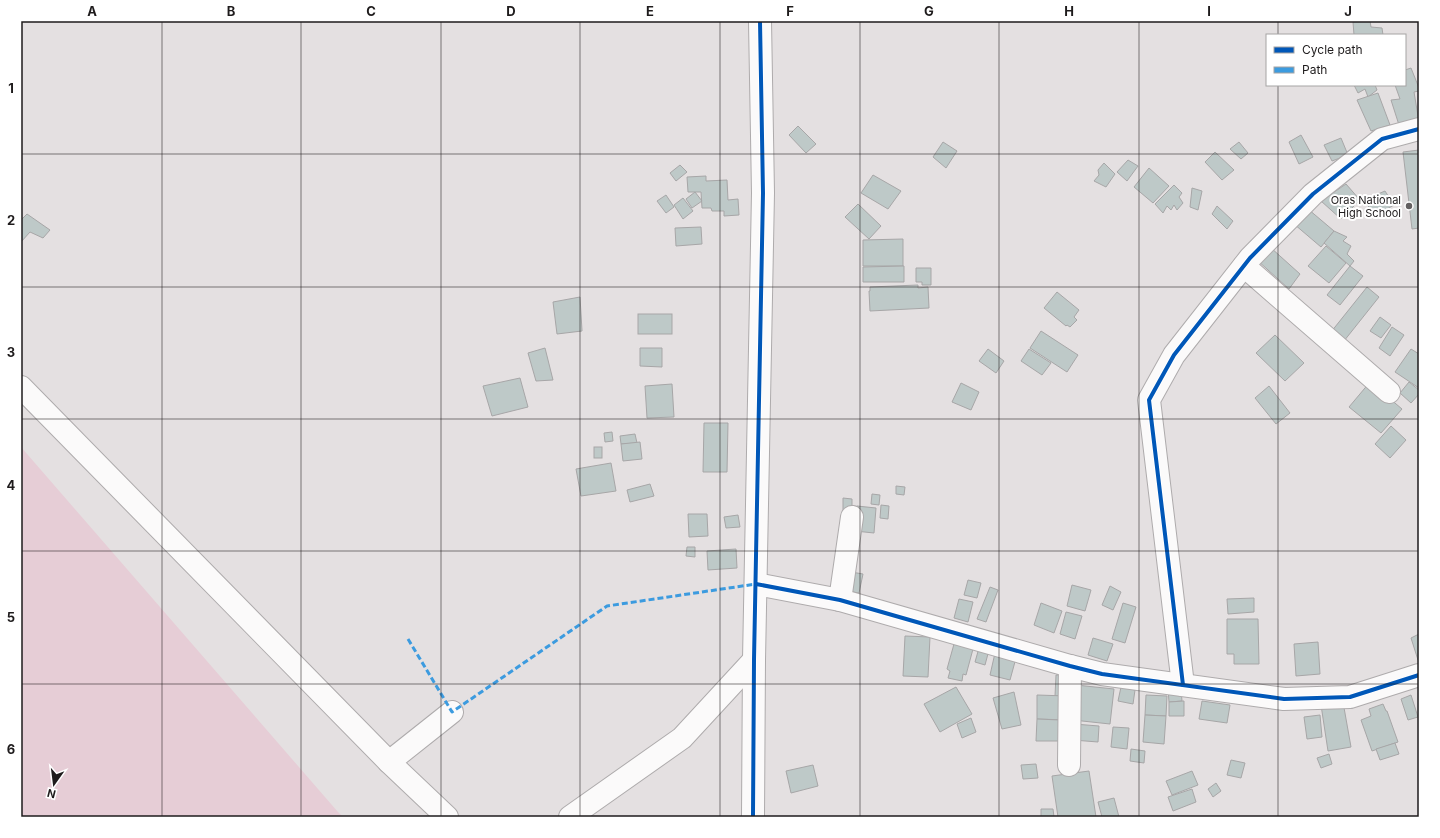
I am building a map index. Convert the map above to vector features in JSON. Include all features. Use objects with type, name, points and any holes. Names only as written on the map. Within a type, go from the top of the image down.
[{"type":"street","points":[[753,817],[754,660],[763,193],[760,21]]},
{"type":"street","points":[[1183,685],[1149,400],[1174,355],[1250,258],[1313,194],[1382,139],[1419,129]]},
{"type":"street","points":[[1244,266],[1389,392]]},
{"type":"street","points":[[21,387],[390,762],[447,817]]},
{"type":"street","points":[[840,600],[852,517]]},
{"type":"street","points":[[756,584],[840,600],[1102,674],[1284,699],[1350,697],[1419,675]]},
{"type":"street","points":[[570,817],[682,738],[754,660]]},
{"type":"street","points":[[1069,766],[1070,666]]},
{"type":"street","points":[[390,762],[452,712]]},
{"type":"shaded area","points":[[21,447],[338,812],[343,817],[21,817]]},
{"type":"building","points":[[1370,21],[1371,27],[1382,28],[1383,34],[1354,34],[1353,22]]},
{"type":"building","points":[[1411,68],[1419,88],[1419,91],[1414,92],[1419,122],[1399,125],[1391,100],[1400,99],[1395,86],[1406,86],[1406,70]]},
{"type":"building","points":[[1354,86],[1375,86],[1377,90],[1368,97],[1365,89],[1358,93]]},
{"type":"building","points":[[1378,93],[1390,125],[1371,131],[1357,100]]},
{"type":"building","points":[[798,126],[816,144],[806,153],[789,135]]},
{"type":"building","points":[[1301,135],[1313,157],[1299,164],[1289,142]]},
{"type":"building","points":[[1341,138],[1348,155],[1332,161],[1324,145]]},
{"type":"building","points":[[943,142],[957,151],[946,168],[933,157]]},
{"type":"building","points":[[1239,142],[1248,153],[1241,159],[1230,149]]},
{"type":"building","points":[[1419,150],[1419,228],[1412,229],[1403,152]]},
{"type":"building","points":[[1215,152],[1234,170],[1222,180],[1205,162]]},
{"type":"building","points":[[1128,160],[1138,166],[1127,181],[1117,172]]},
{"type":"building","points":[[1104,163],[1115,174],[1106,187],[1094,181],[1099,175],[1098,170]]},
{"type":"building","points":[[680,165],[687,172],[676,181],[670,173]]},
{"type":"building","points":[[1149,168],[1169,186],[1153,203],[1134,187]]},
{"type":"building","points":[[873,175],[901,191],[888,209],[861,193]]},
{"type":"building","points":[[706,176],[706,181],[727,180],[728,200],[738,199],[739,215],[724,216],[724,211],[712,211],[711,208],[702,208],[701,192],[688,192],[687,177]]},
{"type":"building","points":[[1346,184],[1360,200],[1341,219],[1321,201]]},
{"type":"building","points":[[1174,185],[1182,193],[1179,197],[1183,203],[1177,210],[1174,205],[1171,210],[1167,206],[1163,213],[1155,204]]},
{"type":"building","points":[[1192,188],[1202,191],[1198,210],[1190,207]]},
{"type":"building","points":[[1385,191],[1394,205],[1375,216],[1364,200]]},
{"type":"building","points":[[695,192],[702,201],[692,208],[686,199]]},
{"type":"building","points":[[666,195],[674,207],[666,213],[657,201]]},
{"type":"building","points":[[683,198],[693,211],[683,219],[674,205]]},
{"type":"building","points":[[858,204],[881,226],[869,239],[845,217]]},
{"type":"building","points":[[1217,206],[1233,221],[1227,229],[1212,214]]},
{"type":"building","points":[[1308,209],[1334,231],[1321,247],[1294,224]]},
{"type":"building","points":[[27,214],[50,230],[43,238],[30,232],[21,242],[21,220]]},
{"type":"building","points":[[701,227],[702,244],[676,246],[675,228]]},
{"type":"building","points":[[1334,231],[1347,237],[1343,241],[1351,246],[1347,254],[1354,261],[1350,266],[1324,243]]},
{"type":"building","points":[[903,239],[903,266],[863,266],[863,240]]},
{"type":"building","points":[[1326,246],[1346,263],[1329,283],[1308,266]]},
{"type":"building","points":[[1270,247],[1300,274],[1289,289],[1257,260]]},
{"type":"building","points":[[904,266],[904,282],[863,282],[863,267]]},
{"type":"building","points":[[1350,266],[1363,276],[1340,305],[1327,295]]},
{"type":"building","points":[[916,268],[931,268],[931,285],[922,285],[922,282],[916,282]]},
{"type":"building","points":[[918,285],[918,288],[928,287],[929,308],[870,311],[870,287]]},
{"type":"building","points":[[1367,287],[1379,297],[1340,346],[1327,337]]},
{"type":"building","points":[[1057,292],[1079,310],[1074,317],[1077,320],[1070,327],[1067,325],[1066,326],[1044,308]]},
{"type":"building","points":[[580,297],[582,331],[557,334],[553,302]]},
{"type":"building","points":[[638,314],[672,314],[672,334],[638,334]]},
{"type":"building","points":[[1380,317],[1391,325],[1381,338],[1370,331]]},
{"type":"building","points":[[1392,327],[1404,335],[1390,356],[1379,348]]},
{"type":"building","points":[[1041,331],[1078,355],[1067,372],[1030,348]]},
{"type":"building","points":[[1275,335],[1304,363],[1285,381],[1256,353]]},
{"type":"building","points":[[545,348],[553,380],[536,381],[528,353]]},
{"type":"building","points":[[640,348],[662,348],[662,367],[640,366]]},
{"type":"building","points":[[988,349],[1004,361],[996,373],[979,361]]},
{"type":"building","points":[[1029,349],[1051,363],[1042,375],[1021,361]]},
{"type":"building","points":[[1411,349],[1419,354],[1419,388],[1395,372]]},
{"type":"building","points":[[520,378],[528,407],[492,416],[483,386]]},
{"type":"building","points":[[1370,382],[1402,409],[1381,433],[1349,407]]},
{"type":"building","points":[[1409,382],[1419,390],[1419,394],[1411,403],[1400,393]]},
{"type":"building","points":[[961,383],[979,392],[971,410],[952,402]]},
{"type":"building","points":[[672,384],[674,417],[647,418],[645,386]]},
{"type":"building","points":[[1269,386],[1290,413],[1276,424],[1255,398]]},
{"type":"building","points":[[704,423],[728,423],[727,472],[703,472]]},
{"type":"building","points":[[1391,426],[1406,440],[1390,458],[1375,444]]},
{"type":"building","points":[[612,432],[613,441],[605,442],[604,433]]},
{"type":"building","points":[[635,434],[637,443],[621,444],[620,436]]},
{"type":"building","points":[[640,442],[642,459],[623,461],[621,444]]},
{"type":"building","points":[[594,447],[602,447],[602,458],[594,458]]},
{"type":"building","points":[[611,463],[616,491],[581,496],[576,469]]},
{"type":"building","points":[[650,484],[654,496],[630,502],[627,490]]},
{"type":"building","points":[[896,486],[905,487],[904,495],[896,494]]},
{"type":"building","points":[[872,494],[880,495],[879,505],[871,504]]},
{"type":"building","points":[[843,498],[852,499],[852,516],[843,515]]},
{"type":"building","points":[[881,505],[889,506],[888,519],[880,518]]},
{"type":"building","points":[[857,506],[876,508],[874,533],[855,531]]},
{"type":"building","points":[[688,514],[707,514],[708,536],[689,537]]},
{"type":"building","points":[[738,515],[740,527],[726,528],[724,517]]},
{"type":"building","points":[[687,547],[695,547],[695,557],[686,556]]},
{"type":"building","points":[[736,549],[737,568],[708,570],[707,551]]},
{"type":"building","points":[[851,572],[863,574],[859,593],[847,591]]},
{"type":"building","points":[[968,580],[981,583],[977,598],[964,595]]},
{"type":"building","points":[[1072,585],[1091,590],[1085,611],[1067,606]]},
{"type":"building","points":[[1110,586],[1121,592],[1113,610],[1102,605]]},
{"type":"building","points":[[990,587],[998,590],[986,622],[977,619]]},
{"type":"building","points":[[1254,598],[1254,612],[1228,614],[1227,599]]},
{"type":"building","points":[[959,599],[973,602],[968,622],[954,618]]},
{"type":"building","points":[[1041,603],[1062,611],[1054,633],[1034,625]]},
{"type":"building","points":[[1123,603],[1136,607],[1125,643],[1112,639]]},
{"type":"building","points":[[1066,612],[1082,616],[1075,639],[1060,634]]},
{"type":"building","points":[[1227,619],[1258,619],[1259,664],[1234,664],[1234,654],[1227,654]]},
{"type":"building","points":[[1419,634],[1419,659],[1418,660],[1411,638]]},
{"type":"building","points":[[905,636],[930,637],[928,677],[903,676]]},
{"type":"building","points":[[1093,638],[1113,644],[1107,661],[1088,655]]},
{"type":"building","points":[[1318,642],[1320,674],[1296,676],[1294,644]]},
{"type":"building","points":[[954,644],[973,649],[966,675],[963,674],[962,681],[948,678],[950,671],[947,669]]},
{"type":"building","points":[[979,648],[989,650],[985,665],[975,662]]},
{"type":"building","points":[[995,653],[1016,658],[1010,680],[990,675]]},
{"type":"building","points":[[1056,675],[1069,675],[1069,696],[1055,696]]},
{"type":"building","points":[[1076,685],[1114,689],[1110,724],[1073,720]]},
{"type":"building","points":[[956,687],[972,714],[940,732],[924,704]]},
{"type":"building","points":[[1121,687],[1135,690],[1133,704],[1118,701]]},
{"type":"building","points":[[1168,689],[1181,689],[1182,701],[1169,702]]},
{"type":"building","points":[[1014,692],[1021,725],[1002,729],[993,698]]},
{"type":"building","points":[[1037,695],[1067,696],[1067,720],[1037,719]]},
{"type":"building","points":[[1146,695],[1167,696],[1166,716],[1145,715]]},
{"type":"building","points":[[1411,695],[1418,717],[1408,720],[1401,699]]},
{"type":"building","points":[[1184,701],[1184,716],[1169,716],[1169,702]]},
{"type":"building","points":[[1202,701],[1230,705],[1227,723],[1199,719]]},
{"type":"building","points":[[1343,702],[1351,747],[1328,751],[1321,705]]},
{"type":"building","points":[[1383,704],[1398,742],[1372,751],[1361,720],[1371,716],[1369,709]]},
{"type":"building","points":[[1145,715],[1166,716],[1164,744],[1143,742]]},
{"type":"building","points":[[1320,715],[1322,737],[1307,739],[1304,717]]},
{"type":"building","points":[[971,718],[976,732],[962,738],[957,724]]},
{"type":"building","points":[[1037,719],[1060,720],[1059,741],[1036,741]]},
{"type":"building","points":[[1074,724],[1099,726],[1098,742],[1073,740]]},
{"type":"building","points":[[1113,727],[1129,728],[1127,749],[1111,747]]},
{"type":"building","points":[[1395,743],[1399,754],[1380,760],[1376,749]]},
{"type":"building","points":[[1131,749],[1145,751],[1144,763],[1130,761]]},
{"type":"building","points":[[1329,754],[1332,764],[1321,768],[1317,758]]},
{"type":"building","points":[[1231,760],[1245,763],[1241,778],[1227,775]]},
{"type":"building","points":[[1036,764],[1038,778],[1023,779],[1021,765]]},
{"type":"building","points":[[813,765],[818,786],[791,793],[786,771]]},
{"type":"building","points":[[1089,771],[1096,817],[1058,817],[1052,776]]},
{"type":"building","points":[[1192,771],[1198,785],[1172,795],[1166,781]]},
{"type":"building","points":[[1216,783],[1221,791],[1213,797],[1208,789]]},
{"type":"building","points":[[1192,789],[1196,802],[1173,811],[1168,797]]},
{"type":"building","points":[[1114,798],[1119,817],[1102,817],[1098,802]]},
{"type":"building","points":[[1041,809],[1053,809],[1054,817],[1041,817]]},
{"type":"marked path","points":[[408,639],[452,712],[607,606],[756,584]]},
{"type":"cycle path","points":[[753,817],[754,660],[763,193],[760,21]]},
{"type":"cycle path","points":[[1183,685],[1149,400],[1174,355],[1250,258],[1313,194],[1382,139],[1419,129]]},
{"type":"cycle path","points":[[756,584],[840,600],[1102,674],[1284,699],[1350,697],[1419,675]]},
{"type":"place","name":"Oras National High School","points":[[1409,206]]}]
